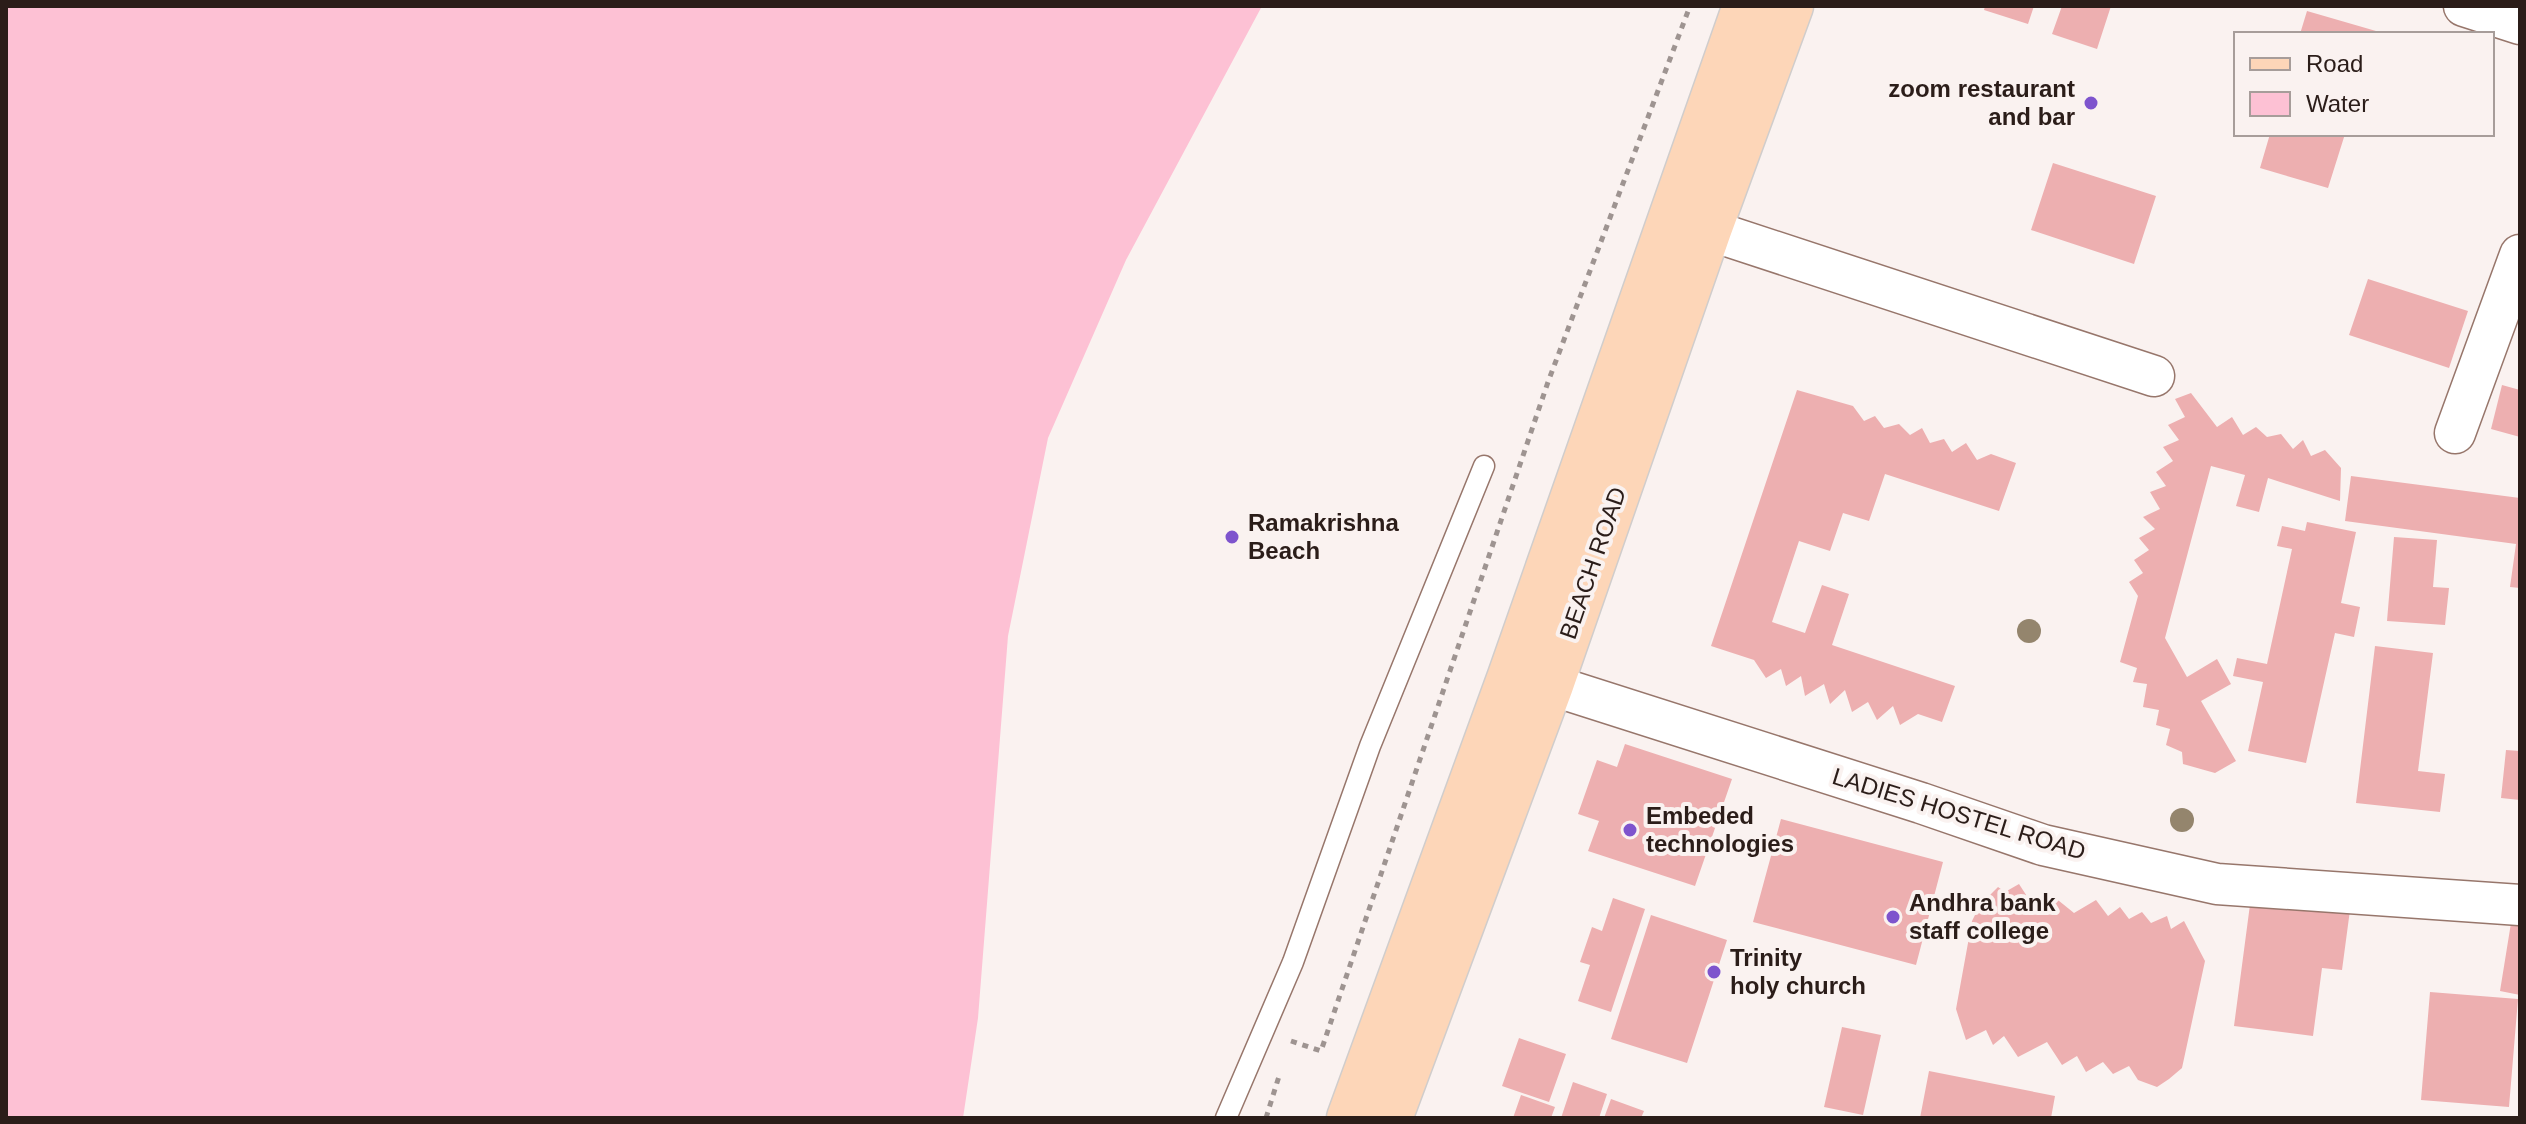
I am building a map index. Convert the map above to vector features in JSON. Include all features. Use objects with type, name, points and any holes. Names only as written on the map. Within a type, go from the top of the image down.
[{"type":"main road","name":"BEACH ROAD","points":[[1349,1118],[1504,691],[1745,6]]},
{"type":"main road","name":"BEACH ROAD","points":[[1390,1118],[1551,685],[1709,230],[1791,6]]},
{"type":"street","points":[[2464,6],[2520,24]]},
{"type":"street","points":[[1709,230],[2154,376]]},
{"type":"street","points":[[2455,433],[2520,255]]},
{"type":"street","name":"LADIES HOSTEL ROAD","points":[[1551,685],[2043,845],[2217,884],[2520,905]]},
{"type":"lane","points":[[1226,1118],[1293,962],[1370,746],[1484,466]]},
{"type":"path","points":[[1287,1053],[1291,1040],[1321,1051],[1548,382],[1690,6]]},
{"type":"path","points":[[1266,1118],[1283,1066]]},
{"type":"water","points":[[6,6],[1262,6],[1126,260],[1048,438],[1008,636],[978,1018],[963,1118],[6,1118]]},
{"type":"building","points":[[1985,6],[2034,6],[2028,24],[1984,10]]},
{"type":"building","points":[[2062,6],[2111,6],[2097,49],[2052,34]]},
{"type":"building","points":[[2307,11],[2376,31],[2376,32],[2301,32]]},
{"type":"building","points":[[2269,136],[2344,136],[2328,188],[2260,168]]},
{"type":"building","points":[[2053,163],[2156,196],[2134,264],[2031,230]]},
{"type":"building","points":[[2368,279],[2468,311],[2449,368],[2349,335]]},
{"type":"building","points":[[2502,385],[2520,390],[2520,437],[2491,429]]},
{"type":"building","points":[[1797,390],[1853,406],[1864,421],[1875,416],[1884,428],[1899,424],[1910,435],[1922,428],[1930,443],[1944,439],[1952,452],[1966,443],[1977,460],[1991,454],[2016,463],[1999,511],[1885,474],[1869,521],[1843,513],[1830,551],[1799,541],[1772,622],[1805,633],[1822,585],[1849,594],[1832,645],[1955,686],[1942,722],[1918,714],[1900,725],[1893,706],[1877,720],[1868,702],[1852,712],[1845,690],[1830,704],[1824,684],[1805,696],[1801,676],[1786,686],[1781,669],[1766,678],[1754,660],[1711,646]]},
{"type":"building","points":[[2191,393],[2217,427],[2232,417],[2243,435],[2256,427],[2267,437],[2281,434],[2293,449],[2303,440],[2311,456],[2325,450],[2341,468],[2340,501],[2268,478],[2259,512],[2236,506],[2245,475],[2211,466],[2165,638],[2187,677],[2217,659],[2231,684],[2201,701],[2236,761],[2215,773],[2183,764],[2182,752],[2166,745],[2170,729],[2156,725],[2159,710],[2143,707],[2147,684],[2133,682],[2137,668],[2120,662],[2138,596],[2129,582],[2143,573],[2134,560],[2149,550],[2139,538],[2155,529],[2143,517],[2160,509],[2150,492],[2166,486],[2156,472],[2173,461],[2163,447],[2179,440],[2168,425],[2185,417],[2175,399]]},
{"type":"building","points":[[2351,476],[2520,498],[2520,588],[2510,587],[2516,544],[2345,521]]},
{"type":"building","points":[[2307,522],[2356,532],[2341,603],[2360,607],[2354,637],[2335,633],[2306,763],[2248,751],[2263,682],[2233,676],[2237,658],[2267,664],[2292,549],[2277,546],[2282,526],[2305,531]]},
{"type":"building","points":[[2394,537],[2437,540],[2433,587],[2449,588],[2445,625],[2387,621]]},
{"type":"building","points":[[2375,646],[2433,653],[2418,771],[2445,774],[2440,812],[2356,803]]},
{"type":"building","points":[[1625,744],[1732,779],[1695,886],[1588,851],[1599,821],[1578,814],[1597,760],[1617,767]]},
{"type":"building","points":[[2506,750],[2520,751],[2520,800],[2501,798]]},
{"type":"building","points":[[1781,819],[1943,862],[1916,965],[1753,922]]},
{"type":"building","points":[[2019,884],[2032,904],[2048,892],[2074,913],[2096,900],[2108,916],[2120,907],[2129,919],[2142,912],[2151,923],[2167,916],[2171,929],[2184,921],[2205,961],[2182,1068],[2169,1079],[2157,1087],[2138,1080],[2129,1066],[2113,1074],[2103,1062],[2086,1072],[2077,1056],[2062,1065],[2047,1042],[2018,1057],[2004,1036],[1993,1045],[1986,1030],[1966,1040],[1956,1009],[1972,921],[1980,905],[1998,887],[2005,892]]},
{"type":"building","points":[[2251,897],[2350,910],[2342,970],[2322,968],[2313,1036],[2234,1026]]},
{"type":"building","points":[[1613,898],[1645,909],[1611,1012],[1578,1001],[1590,965],[1580,962],[1592,927],[1602,931]]},
{"type":"building","points":[[1651,915],[1727,940],[1687,1063],[1611,1039]]},
{"type":"building","points":[[2511,923],[2520,924],[2520,995],[2500,991]]},
{"type":"building","points":[[2430,992],[2518,999],[2509,1107],[2421,1100]]},
{"type":"building","points":[[1842,1027],[1881,1035],[1863,1115],[1824,1107]]},
{"type":"building","points":[[1519,1038],[1566,1054],[1549,1102],[1502,1086]]},
{"type":"building","points":[[1929,1071],[2055,1096],[2051,1118],[1920,1118]]},
{"type":"building","points":[[1573,1082],[1607,1094],[1599,1118],[1561,1118]]},
{"type":"building","points":[[1521,1095],[1555,1107],[1551,1118],[1513,1118]]},
{"type":"building","points":[[1611,1099],[1644,1111],[1641,1118],[1604,1118]]},
{"type":"place","name":"zoom restaurant and bar","points":[[2091,103]]},
{"type":"place","name":"Ramakrishna Beach","points":[[1232,537]]},
{"type":"place","name":"Embeded technologies","points":[[1630,830]]},
{"type":"place","name":"Andhra bank staff college","points":[[1893,917]]},
{"type":"place","name":"Trinity holy church","points":[[1714,972]]}]
